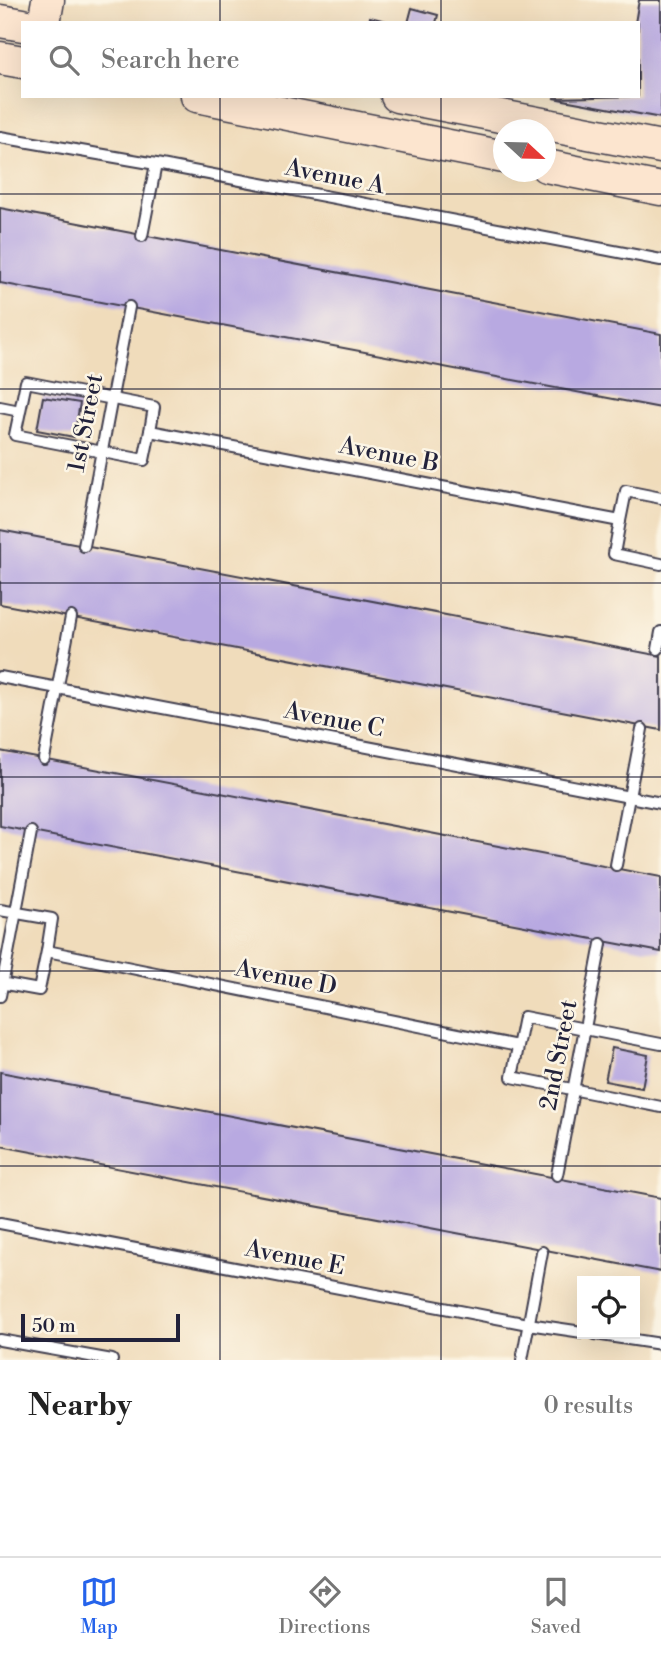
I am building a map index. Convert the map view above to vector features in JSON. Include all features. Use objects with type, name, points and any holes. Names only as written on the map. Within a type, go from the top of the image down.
[{"type":"main road","points":[[44,21],[48,0]]},
{"type":"main road","points":[[0,21],[21,25]]},
{"type":"main road","points":[[0,58],[21,62]]},
{"type":"main road","points":[[207,98],[493,155]]},
{"type":"main road","points":[[407,98],[661,147]]},
{"type":"main road","points":[[556,168],[661,189]]},
{"type":"lane","name":"Avenue A","points":[[0,137],[661,260]]},
{"type":"lane","points":[[142,236],[156,164]]},
{"type":"lane","name":"1st Street","points":[[84,546],[129,307]]},
{"type":"lane","points":[[26,382],[154,407],[144,460],[15,435],[20,411],[26,382]]},
{"type":"lane","points":[[0,407],[20,411]]},
{"type":"lane","name":"Avenue B","points":[[150,431],[620,521]]},
{"type":"lane","points":[[661,498],[626,491],[614,554],[661,564]]},
{"type":"lane","points":[[44,760],[71,618]]},
{"type":"lane","points":[[658,649],[661,632]]},
{"type":"lane","name":"Avenue C","points":[[0,677],[661,803]]},
{"type":"lane","points":[[616,865],[642,729]]},
{"type":"lane","points":[[0,996],[31,832]]},
{"type":"lane","points":[[0,910],[52,919],[39,990],[1,983]]},
{"type":"lane","name":"2nd Street","points":[[557,1175],[601,944]]},
{"type":"lane","name":"Avenue D","points":[[47,951],[518,1046]]},
{"type":"lane","points":[[661,1045],[524,1017],[512,1077],[661,1107]]},
{"type":"lane","name":"Avenue E","points":[[0,1223],[577,1331]]},
{"type":"lane","points":[[522,1360],[542,1252]]},
{"type":"lane","points":[[628,1339],[661,1344]]},
{"type":"lane","points":[[0,1340],[112,1360]]},
{"type":"building","points":[[639,0],[661,0],[661,118],[553,98],[640,98],[640,21],[635,21]]},
{"type":"building","points":[[412,8],[438,15],[436,21],[409,21]]},
{"type":"building","points":[[370,17],[386,21],[369,21]]},
{"type":"building","points":[[0,208],[661,334],[661,408],[0,283]]},
{"type":"building","points":[[43,397],[80,403],[74,437],[37,430]]},
{"type":"building","points":[[0,530],[661,656],[661,730],[0,604]]},
{"type":"building","points":[[0,751],[661,877],[661,952],[0,826]]},
{"type":"building","points":[[612,1048],[648,1055],[642,1088],[605,1081]]},
{"type":"building","points":[[0,1072],[661,1198],[661,1272],[0,1146]]}]
